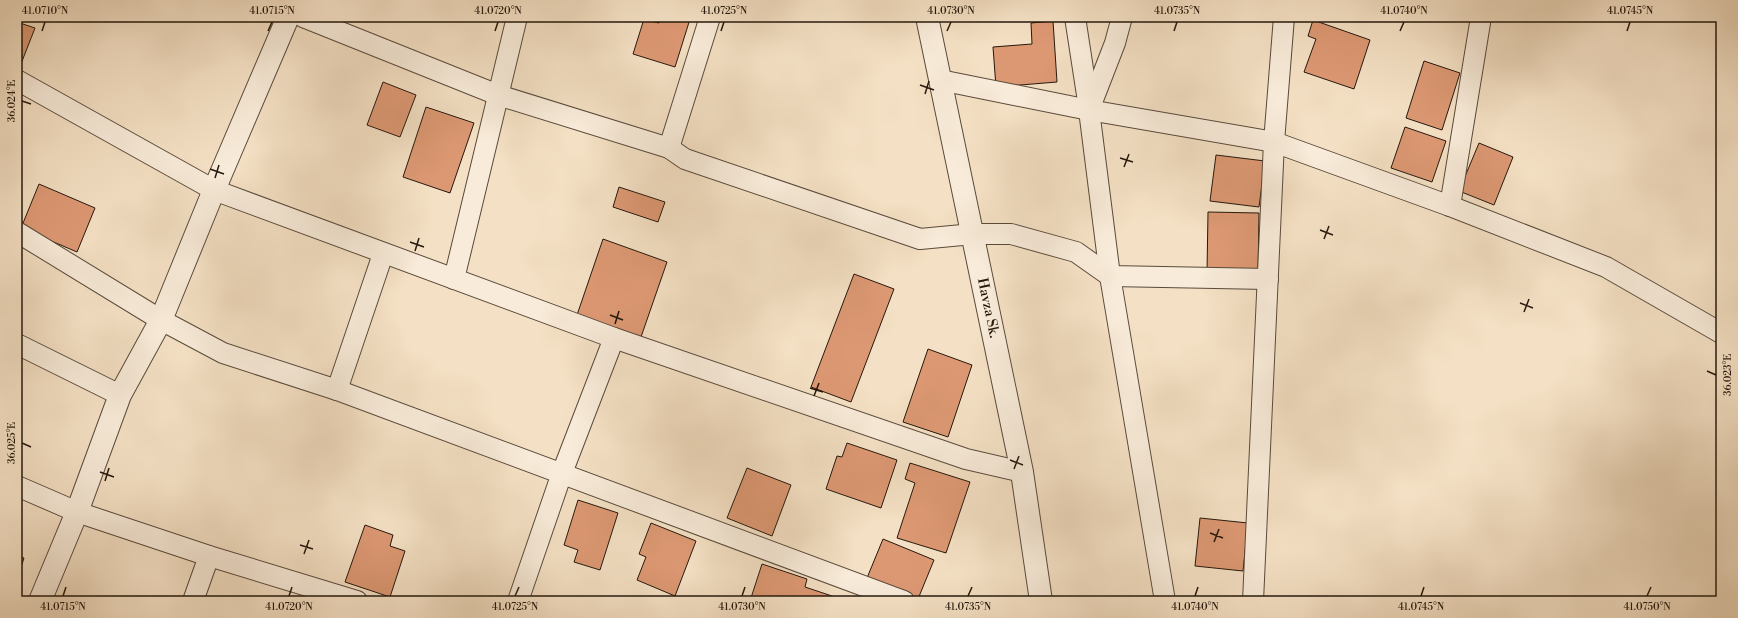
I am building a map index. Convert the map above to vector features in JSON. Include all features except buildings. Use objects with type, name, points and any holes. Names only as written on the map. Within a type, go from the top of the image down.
[{"type":"street","points":[[40,601],[77,512],[120,395],[161,320],[214,190],[288,17]]},
{"type":"street","points":[[303,17],[498,95],[669,148],[685,159],[920,239],[973,234],[1011,234],[1076,252],[1110,276],[1268,279]]},
{"type":"street","points":[[454,279],[517,17]]},
{"type":"street","points":[[669,148],[710,17]]},
{"type":"street","name":"Havza Sk.","points":[[927,17],[1022,472],[1041,601]]},
{"type":"street","points":[[1075,17],[1090,110],[1110,276],[1165,601]]},
{"type":"street","points":[[1090,110],[1115,43],[1122,17]]},
{"type":"street","points":[[1253,601],[1274,142],[1284,17]]},
{"type":"street","points":[[1450,206],[1481,17]]},
{"type":"street","points":[[17,80],[214,190],[383,254],[614,338],[966,458],[1022,472]]},
{"type":"street","points":[[940,80],[1090,110],[1274,142],[1450,206],[1606,266],[1721,333]]},
{"type":"street","points":[[17,232],[161,320],[222,353],[338,390],[904,601]]},
{"type":"street","points":[[338,390],[383,254]]},
{"type":"street","points":[[518,601],[562,473],[614,338]]},
{"type":"street","points":[[17,344],[120,395]]},
{"type":"street","points":[[17,486],[77,512],[209,556],[357,601]]},
{"type":"street","points":[[193,601],[209,556]]}]
